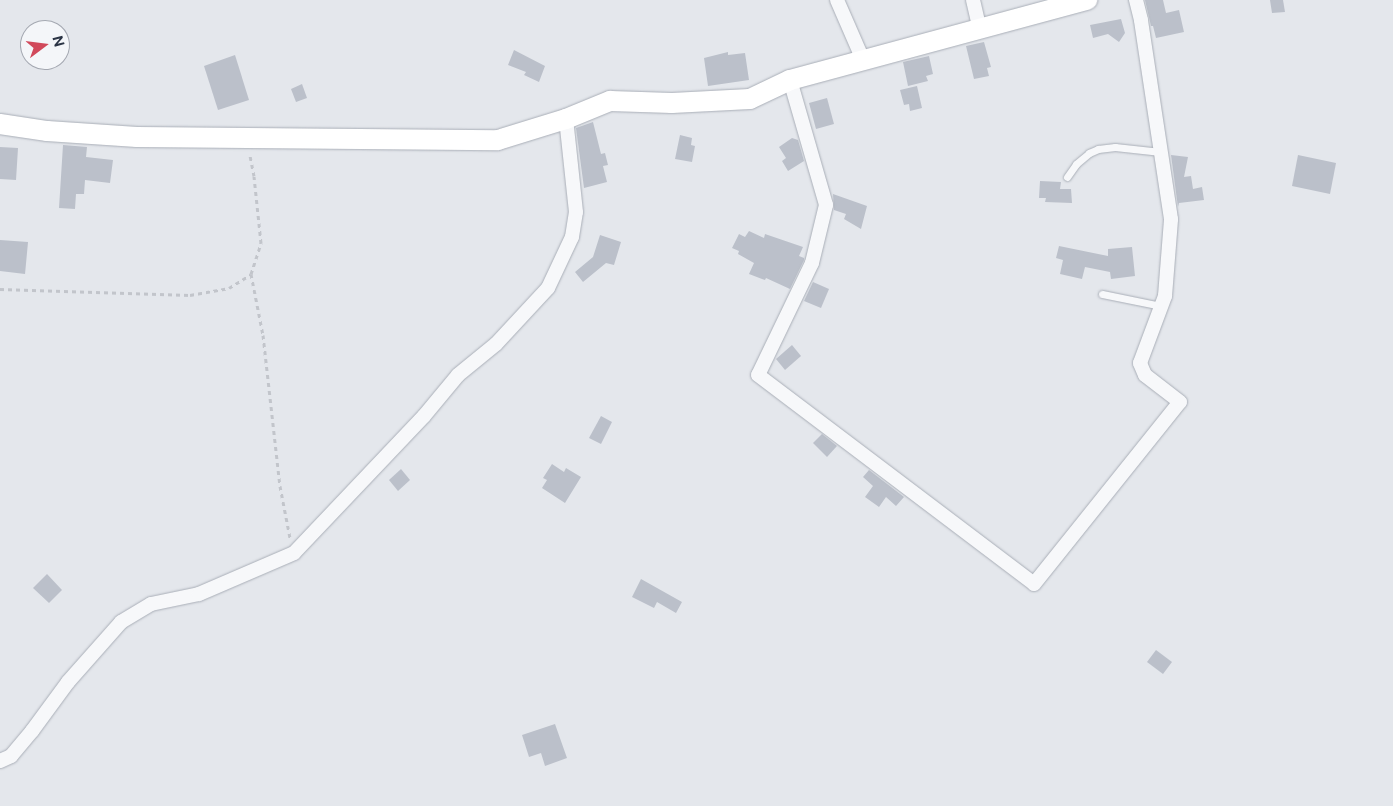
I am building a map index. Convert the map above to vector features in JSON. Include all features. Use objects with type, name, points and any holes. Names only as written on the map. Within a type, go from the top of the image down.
[{"type":"street","points":[[837,0],[864,62]]},
{"type":"street","points":[[973,0],[980,30]]},
{"type":"street","points":[[0,124],[47,131],[138,137],[498,140],[566,118],[610,101],[672,103],[750,99],[790,80],[864,62],[1087,0]]},
{"type":"street","points":[[790,80],[826,205],[812,263],[758,375],[1034,584],[1180,402],[1144,375],[1140,363],[1165,296],[1171,218],[1141,20],[1136,0]]},
{"type":"street","points":[[0,761],[11,756],[68,682],[121,622],[151,604],[199,594],[294,553],[424,416],[458,375],[496,344],[548,288],[572,237],[576,212],[566,118]]},
{"type":"lane","points":[[1067,177],[1076,164],[1098,148],[1115,147],[1161,152]]},
{"type":"lane","points":[[1102,294],[1162,306]]},
{"type":"path","points":[[246,137],[254,176],[261,243],[251,274],[263,335],[280,486],[294,553]]},
{"type":"path","points":[[0,289],[190,295],[229,288],[251,274]]},
{"type":"building","points":[[1145,0],[1163,0],[1166,13],[1179,10],[1184,32],[1156,38]]},
{"type":"building","points":[[1270,0],[1283,0],[1285,12],[1272,13]]},
{"type":"building","points":[[1121,19],[1125,33],[1119,42],[1108,34],[1093,38],[1090,25]]},
{"type":"building","points":[[984,42],[991,67],[987,68],[989,76],[974,79],[966,46]]},
{"type":"building","points":[[514,50],[545,66],[539,82],[524,75],[526,72],[508,65]]},
{"type":"building","points":[[728,52],[728,55],[745,53],[749,80],[708,86],[704,58]]},
{"type":"building","points":[[235,55],[249,100],[218,110],[204,66]]},
{"type":"building","points":[[929,56],[933,74],[926,76],[928,81],[908,86],[903,62]]},
{"type":"building","points":[[302,84],[307,98],[296,102],[291,89]]},
{"type":"building","points":[[917,86],[922,108],[910,111],[909,104],[904,105],[900,90]]},
{"type":"building","points":[[827,98],[834,124],[816,129],[809,103]]},
{"type":"building","points":[[593,122],[601,154],[605,153],[608,165],[603,166],[607,182],[584,188],[576,128]]},
{"type":"building","points":[[680,135],[692,138],[691,145],[695,146],[692,162],[675,159]]},
{"type":"building","points":[[792,138],[798,140],[804,161],[788,171],[782,161],[786,158],[779,147]]},
{"type":"building","points":[[63,145],[87,147],[86,157],[113,160],[110,183],[85,180],[84,194],[76,194],[75,209],[59,208]]},
{"type":"building","points":[[0,147],[18,148],[16,180],[0,179]]},
{"type":"building","points":[[1171,155],[1188,157],[1184,177],[1191,176],[1193,189],[1202,187],[1204,200],[1179,203],[1178,207]]},
{"type":"building","points":[[1298,155],[1336,163],[1330,194],[1292,186]]},
{"type":"building","points":[[1040,181],[1061,182],[1060,189],[1071,189],[1072,203],[1045,202],[1046,198],[1039,198]]},
{"type":"building","points":[[833,194],[867,206],[861,229],[844,219],[846,214],[834,210]]},
{"type":"building","points":[[749,231],[764,238],[765,234],[803,247],[799,256],[804,258],[804,260],[790,289],[766,278],[765,280],[749,274],[754,263],[738,254],[739,251],[732,248],[739,234],[745,237]]},
{"type":"building","points":[[600,235],[621,242],[614,265],[606,263],[583,282],[575,272],[593,257]]},
{"type":"building","points":[[0,240],[28,242],[25,274],[0,271]]},
{"type":"building","points":[[1059,246],[1108,256],[1108,249],[1132,247],[1135,276],[1111,279],[1110,272],[1085,267],[1082,279],[1060,274],[1063,260],[1056,258]]},
{"type":"building","points":[[813,282],[829,289],[821,308],[804,301]]},
{"type":"building","points":[[792,345],[801,356],[785,370],[776,359]]},
{"type":"building","points":[[601,416],[612,422],[601,444],[589,438]]},
{"type":"building","points":[[822,434],[837,446],[827,457],[813,443]]},
{"type":"building","points":[[552,464],[564,472],[566,468],[581,477],[565,503],[542,488],[547,480],[543,478]]},
{"type":"building","points":[[401,469],[410,480],[398,491],[389,480]]},
{"type":"building","points":[[869,470],[904,497],[896,506],[886,497],[879,507],[865,497],[873,486],[863,477]]},
{"type":"building","points":[[47,574],[62,590],[49,603],[33,588]]},
{"type":"building","points":[[641,579],[682,602],[676,613],[657,602],[654,608],[632,597]]},
{"type":"building","points":[[1156,650],[1172,662],[1163,674],[1147,662]]},
{"type":"building","points":[[555,724],[567,758],[545,766],[541,753],[529,757],[522,735]]}]
